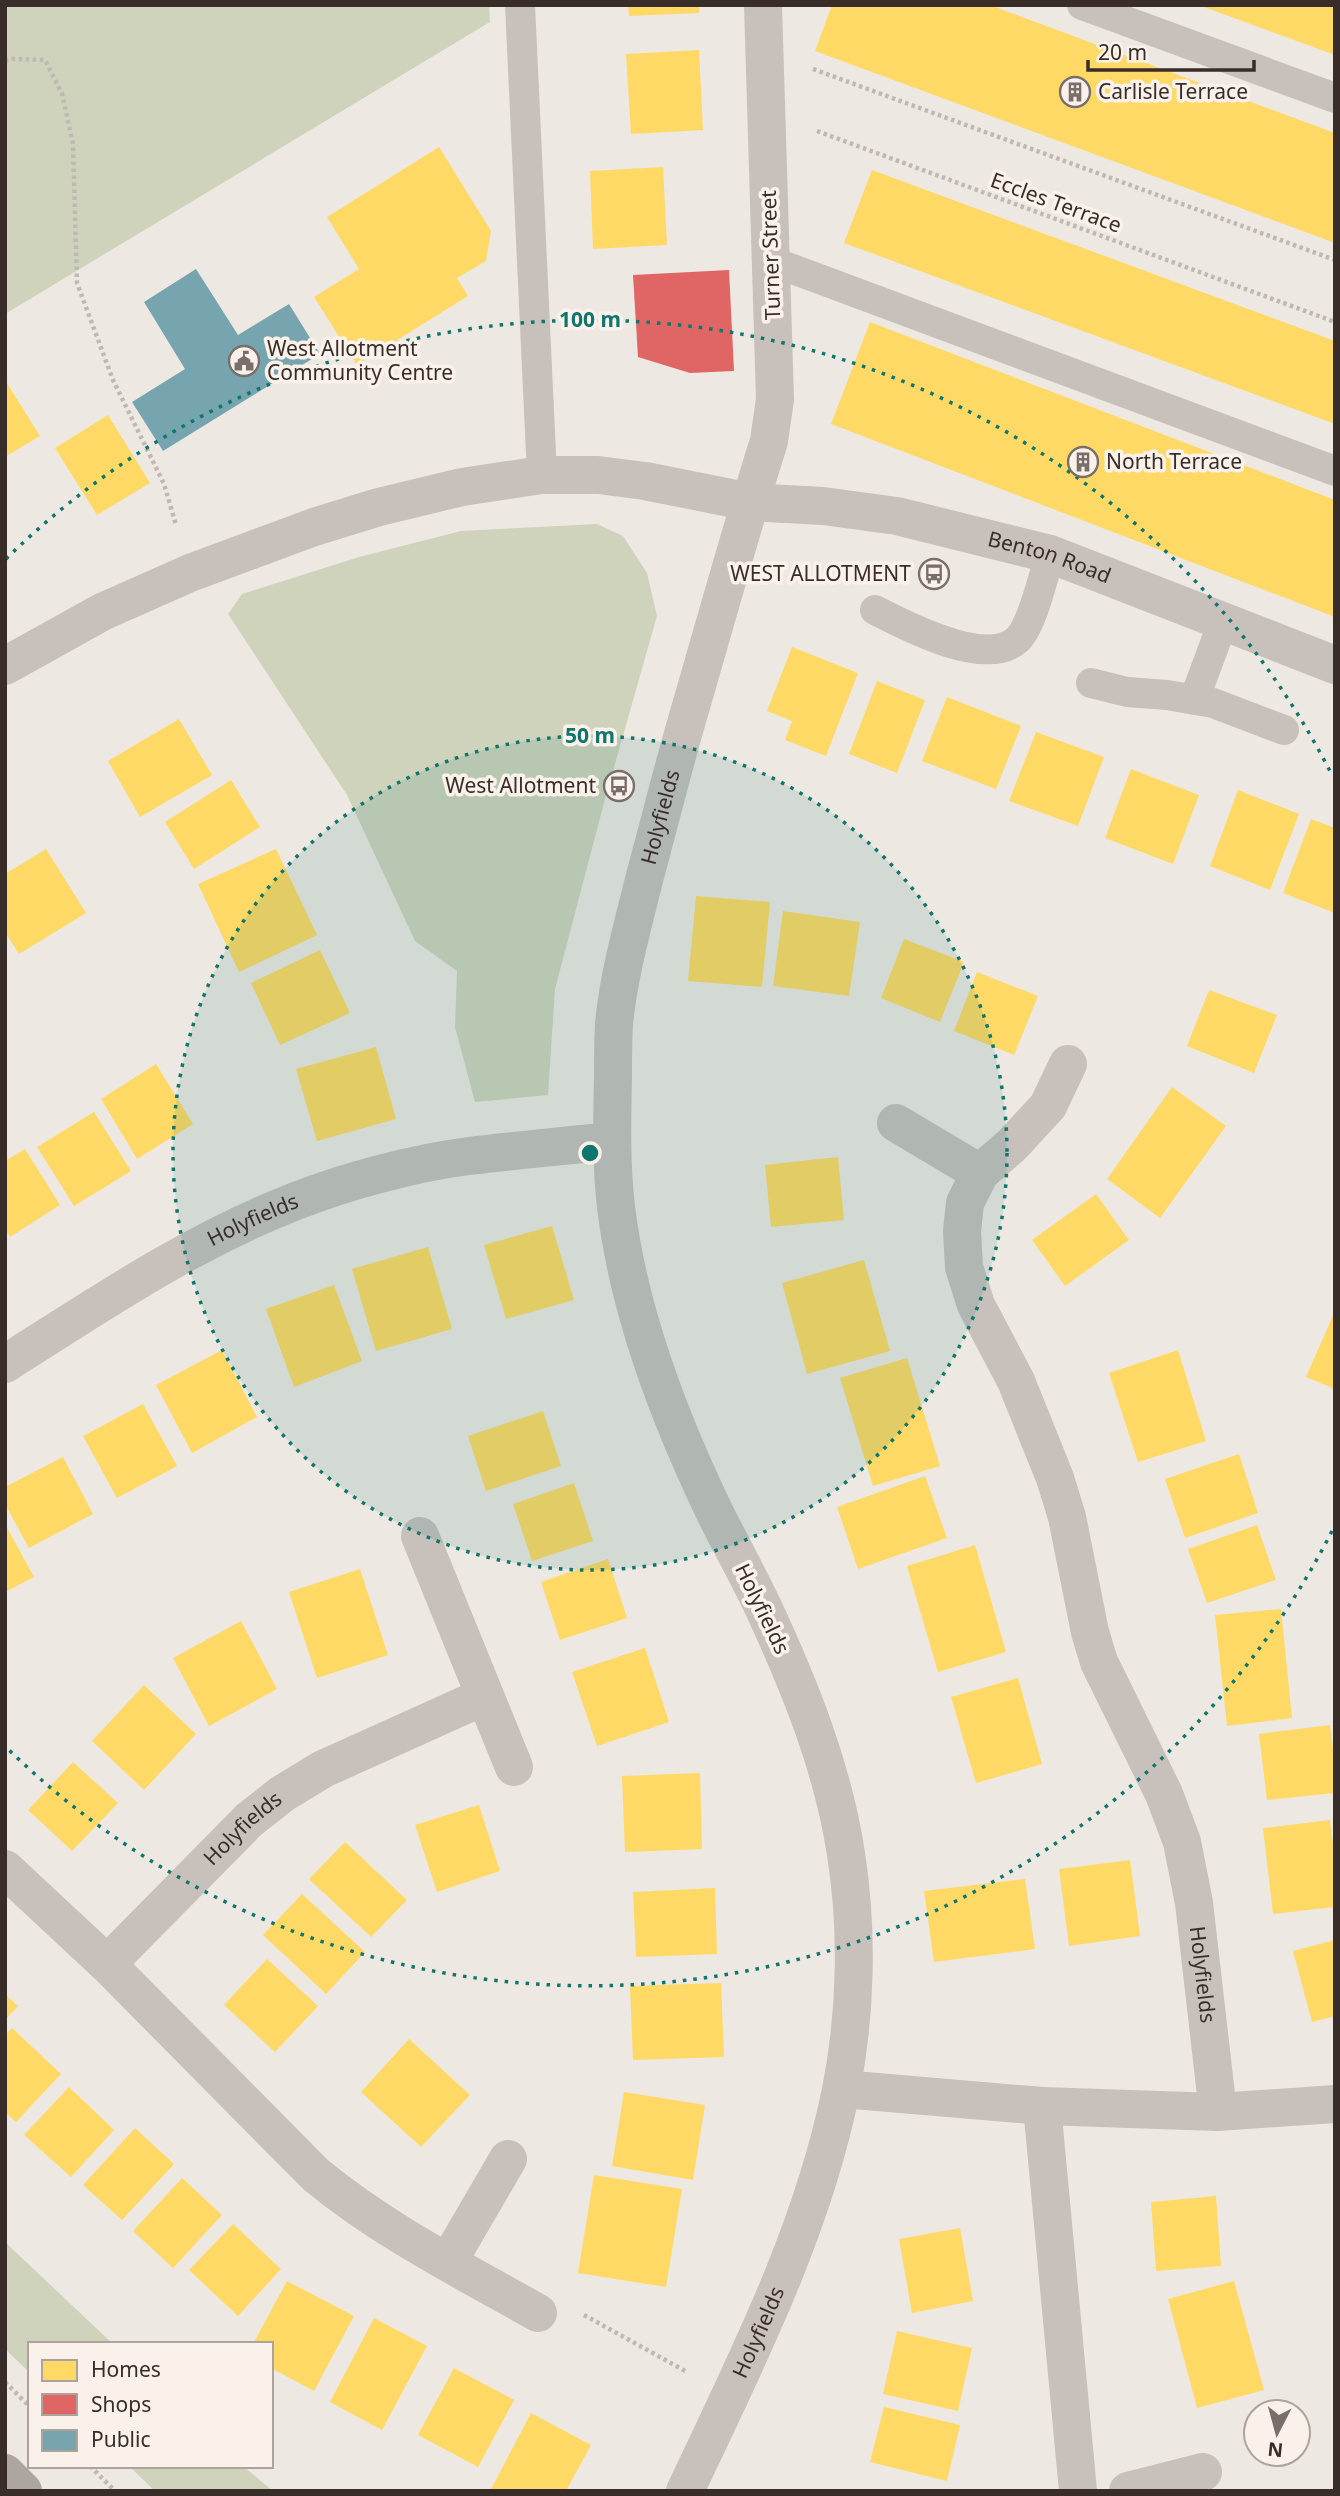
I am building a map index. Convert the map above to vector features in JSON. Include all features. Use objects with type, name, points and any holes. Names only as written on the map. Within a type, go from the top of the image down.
[{"type":"main road","points":[[5,2473],[23,2491]]},
{"type":"street","name":"Turner Street","points":[[750,502],[769,440],[775,399],[763,5]]},
{"type":"street","name":"Benton Road","points":[[5,666],[102,612],[190,573],[314,527],[462,486],[542,475],[597,475],[645,481],[750,502],[822,506],[897,516],[1050,554],[1335,665]]},
{"type":"street","name":"Holyfields","points":[[685,2491],[781,2279],[820,2176],[842,2089],[852,2014],[853,1943],[846,1853],[827,1768],[800,1690],[762,1604],[716,1516],[684,1446],[654,1369],[631,1289],[616,1209],[612,1141],[614,1025],[625,957],[673,769],[750,502]]},
{"type":"street","name":"Holyfields","points":[[1068,1064],[1048,1106],[1013,1144],[980,1172],[965,1203],[962,1231],[964,1267],[976,1305],[1016,1381],[1055,1478],[1067,1517],[1090,1632],[1099,1662],[1164,1794],[1182,1842],[1194,1903],[1218,2112]]},
{"type":"street","points":[[896,1123],[980,1172]]},
{"type":"street","name":"Holyfields","points":[[5,1364],[95,1307],[224,1232],[297,1200],[389,1172],[467,1156],[612,1141]]},
{"type":"street","points":[[420,1536],[514,1767]]},
{"type":"street","name":"Holyfields","points":[[107,1964],[249,1820],[282,1794],[323,1769],[485,1696]]},
{"type":"street","points":[[5,1869],[107,1964],[316,2175],[346,2200],[378,2221],[538,2314]]},
{"type":"street","points":[[842,2089],[1042,2106],[1218,2112],[1335,2104]]},
{"type":"street","points":[[1042,2106],[1078,2491]]},
{"type":"street","points":[[448,2262],[508,2159]]},
{"type":"street","points":[[1128,2491],[1203,2472]]},
{"type":"lane","points":[[520,5],[542,475]]},
{"type":"lane","points":[[1082,5],[1335,98]]},
{"type":"lane","points":[[771,261],[1335,471]]},
{"type":"lane","points":[[875,610],[948,643],[977,649],[999,648],[1017,640],[1028,624],[1050,554]]},
{"type":"lane","points":[[1194,700],[1223,622]]},
{"type":"lane","points":[[1091,683],[1127,692],[1213,703],[1284,730]]},
{"type":"path","points":[[765,51],[1335,260]]},
{"type":"path","points":[[5,61],[45,60],[62,94],[74,144],[77,283],[113,380],[164,484],[190,573]]},
{"type":"path","name":"Eccles Terrace","points":[[766,113],[1335,322]]},
{"type":"path","points":[[538,2314],[553,2297],[730,2396]]},
{"type":"path","points":[[5,2382],[28,2405]]},
{"type":"path","points":[[92,2468],[115,2491]]},
{"type":"green space","points":[[5,5],[489,5],[490,22],[5,314]]},
{"type":"green space","points":[[597,524],[623,536],[647,573],[657,616],[555,989],[548,1095],[475,1102],[455,1027],[457,971],[415,941],[347,795],[228,614],[242,594],[359,557],[461,531]]},
{"type":"green space","points":[[5,2242],[111,2342],[28,2342],[28,2371],[5,2349]]},
{"type":"green space","points":[[131,2468],[245,2468],[273,2491],[155,2491]]},
{"type":"building: Homes","points":[[628,5],[699,5],[699,13],[629,16]]},
{"type":"building: Homes","name":"Carlisle Terrace","points":[[832,5],[990,5],[1335,133],[1335,243],[815,51]]},
{"type":"building: Homes","points":[[1335,5],[1335,55],[1201,6]]},
{"type":"building: Homes","points":[[699,50],[703,130],[631,134],[626,54]]},
{"type":"building: Homes","points":[[439,147],[491,231],[486,261],[457,278],[468,296],[357,365],[314,297],[359,269],[327,217]]},
{"type":"building: Homes","points":[[663,167],[667,245],[593,249],[590,171]]},
{"type":"building: Homes","points":[[872,170],[1335,341],[1335,424],[844,243]]},
{"type":"building: Homes","name":"North Terrace","points":[[870,322],[1335,500],[1335,617],[831,424]]},
{"type":"building: Homes","points":[[5,380],[40,436],[5,457]]},
{"type":"building: Homes","points":[[108,415],[150,483],[97,515],[55,448]]},
{"type":"building: Homes","points":[[792,647],[858,673],[826,756],[785,740],[792,721],[767,711]]},
{"type":"building: Homes","points":[[877,681],[925,700],[897,773],[849,754]]},
{"type":"building: Homes","points":[[947,697],[1021,726],[996,789],[922,761]]},
{"type":"building: Homes","points":[[179,719],[212,775],[140,817],[108,761]]},
{"type":"building: Homes","points":[[1036,732],[1104,757],[1078,826],[1009,801]]},
{"type":"building: Homes","points":[[1131,769],[1199,795],[1173,864],[1105,838]]},
{"type":"building: Homes","points":[[231,780],[260,827],[194,869],[165,822]]},
{"type":"building: Homes","points":[[1238,790],[1299,814],[1270,890],[1210,866]]},
{"type":"building: Homes","points":[[1311,819],[1335,828],[1335,913],[1283,893]]},
{"type":"building: Homes","points":[[46,849],[86,913],[19,954],[5,932],[5,874]]},
{"type":"building: Homes","points":[[276,849],[317,935],[239,972],[198,884]]},
{"type":"building: Homes","points":[[696,896],[770,902],[762,987],[688,981]]},
{"type":"building: Homes","points":[[783,911],[860,922],[849,996],[773,986]]},
{"type":"building: Homes","points":[[904,939],[964,962],[940,1022],[881,998]]},
{"type":"building: Homes","points":[[320,950],[350,1013],[280,1045],[251,983]]},
{"type":"building: Homes","points":[[977,972],[1038,996],[1014,1055],[954,1031]]},
{"type":"building: Homes","points":[[1209,990],[1277,1015],[1254,1073],[1187,1046]]},
{"type":"building: Homes","points":[[376,1047],[396,1119],[317,1141],[296,1069]]},
{"type":"building: Homes","points":[[156,1064],[193,1124],[137,1159],[101,1099]]},
{"type":"building: Homes","points":[[1172,1087],[1226,1126],[1160,1218],[1107,1179]]},
{"type":"building: Homes","points":[[94,1112],[131,1171],[74,1206],[37,1147]]},
{"type":"building: Homes","points":[[25,1149],[60,1205],[10,1237],[5,1229],[5,1161]]},
{"type":"building: Homes","points":[[838,1157],[844,1220],[771,1227],[765,1165]]},
{"type":"building: Homes","points":[[1096,1194],[1129,1240],[1065,1286],[1032,1240]]},
{"type":"building: Homes","points":[[552,1226],[574,1300],[506,1319],[484,1245]]},
{"type":"building: Homes","points":[[428,1247],[452,1329],[376,1351],[352,1269]]},
{"type":"building: Homes","points":[[864,1260],[890,1351],[807,1374],[782,1283]]},
{"type":"building: Homes","points":[[334,1285],[362,1361],[294,1387],[266,1309]]},
{"type":"building: Homes","points":[[1335,1311],[1335,1389],[1306,1377]]},
{"type":"building: Homes","points":[[222,1350],[257,1417],[192,1453],[156,1385]]},
{"type":"building: Homes","points":[[1178,1350],[1206,1441],[1138,1462],[1109,1373]]},
{"type":"building: Homes","points":[[907,1358],[940,1466],[873,1486],[840,1378]]},
{"type":"building: Homes","points":[[143,1404],[177,1466],[117,1498],[83,1436]]},
{"type":"building: Homes","points":[[543,1411],[561,1466],[486,1491],[468,1436]]},
{"type":"building: Homes","points":[[1239,1454],[1258,1513],[1185,1538],[1165,1479]]},
{"type":"building: Homes","points":[[63,1457],[93,1514],[29,1548],[5,1504],[5,1487]]},
{"type":"building: Homes","points":[[925,1476],[947,1538],[858,1569],[837,1507]]},
{"type":"building: Homes","points":[[574,1483],[593,1541],[532,1561],[513,1504]]},
{"type":"building: Homes","points":[[5,1524],[34,1577],[5,1592]]},
{"type":"building: Homes","points":[[1257,1525],[1276,1580],[1207,1603],[1188,1549]]},
{"type":"building: Homes","points":[[975,1545],[1006,1652],[938,1672],[907,1566]]},
{"type":"building: Homes","points":[[608,1559],[627,1618],[560,1640],[541,1582]]},
{"type":"building: Homes","points":[[360,1569],[388,1655],[317,1678],[289,1592]]},
{"type":"building: Homes","points":[[1281,1609],[1292,1718],[1227,1726],[1215,1615]]},
{"type":"building: Homes","points":[[241,1621],[277,1689],[209,1726],[173,1658]]},
{"type":"building: Homes","points":[[645,1648],[669,1722],[597,1746],[572,1672]]},
{"type":"building: Homes","points":[[1018,1678],[1042,1764],[976,1783],[951,1697]]},
{"type":"building: Homes","points":[[144,1685],[196,1734],[144,1790],[92,1741]]},
{"type":"building: Homes","points":[[1330,1725],[1335,1793],[1267,1800],[1259,1734]]},
{"type":"building: Homes","points":[[73,1762],[118,1803],[72,1851],[28,1810]]},
{"type":"building: Homes","points":[[700,1773],[702,1849],[625,1852],[622,1776]]},
{"type":"building: Homes","points":[[479,1805],[500,1871],[437,1892],[415,1825]]},
{"type":"building: Homes","points":[[1330,1820],[1335,1860],[1335,1907],[1273,1914],[1263,1828]]},
{"type":"building: Homes","points":[[345,1842],[407,1900],[371,1937],[309,1879]]},
{"type":"building: Homes","points":[[1130,1860],[1140,1936],[1069,1946],[1059,1869]]},
{"type":"building: Homes","points":[[1025,1879],[1035,1949],[934,1962],[924,1891]]},
{"type":"building: Homes","points":[[715,1888],[717,1954],[636,1957],[633,1892]]},
{"type":"building: Homes","points":[[302,1894],[365,1952],[326,1994],[263,1935]]},
{"type":"building: Homes","points":[[1335,1940],[1335,2016],[1312,2022],[1293,1951]]},
{"type":"building: Homes","points":[[267,1959],[318,2006],[275,2052],[224,2005]]},
{"type":"building: Homes","points":[[721,1983],[724,2057],[633,2060],[630,1986]]},
{"type":"building: Homes","points":[[5,1994],[18,2006],[5,2020]]},
{"type":"building: Homes","points":[[12,2028],[61,2074],[16,2122],[5,2112],[5,2035]]},
{"type":"building: Homes","points":[[409,2039],[470,2095],[421,2147],[361,2092]]},
{"type":"building: Homes","points":[[69,2087],[114,2130],[71,2177],[24,2135]]},
{"type":"building: Homes","points":[[624,2092],[705,2105],[693,2180],[612,2166]]},
{"type":"building: Homes","points":[[135,2128],[174,2164],[122,2220],[83,2185]]},
{"type":"building: Homes","points":[[594,2175],[682,2189],[666,2287],[578,2273]]},
{"type":"building: Homes","points":[[182,2178],[222,2215],[173,2268],[133,2231]]},
{"type":"building: Homes","points":[[1216,2196],[1221,2266],[1156,2271],[1151,2202]]},
{"type":"building: Homes","points":[[233,2224],[281,2269],[238,2316],[189,2270]]},
{"type":"building: Homes","points":[[960,2228],[973,2301],[912,2313],[899,2239]]},
{"type":"building: Homes","points":[[287,2281],[354,2316],[314,2391],[273,2369],[273,2342],[254,2342]]},
{"type":"building: Homes","points":[[1234,2281],[1264,2390],[1197,2408],[1168,2299]]},
{"type":"building: Homes","points":[[374,2318],[427,2346],[382,2430],[330,2402]]},
{"type":"building: Homes","points":[[897,2331],[972,2348],[958,2411],[883,2394]]},
{"type":"building: Homes","points":[[454,2368],[514,2400],[478,2467],[418,2435]]},
{"type":"building: Homes","points":[[884,2407],[960,2425],[947,2481],[870,2462]]},
{"type":"building: Homes","points":[[531,2413],[591,2445],[566,2491],[490,2491]]},
{"type":"building: Shops","points":[[729,270],[734,371],[690,373],[638,357],[633,275]]},
{"type":"building: Public","name":"West Allotment Community Centre","points":[[196,269],[238,335],[289,304],[320,354],[163,451],[132,402],[185,369],[144,302]]},
{"type":"place","name":"Carlisle Terrace","points":[[1075,92]]},
{"type":"place","name":"West Allotment Community Centre","points":[[244,361]]},
{"type":"place","name":"North Terrace","points":[[1083,462]]},
{"type":"place","name":"WEST ALLOTMENT","points":[[934,574]]},
{"type":"place","name":"West Allotment","points":[[619,786]]}]
